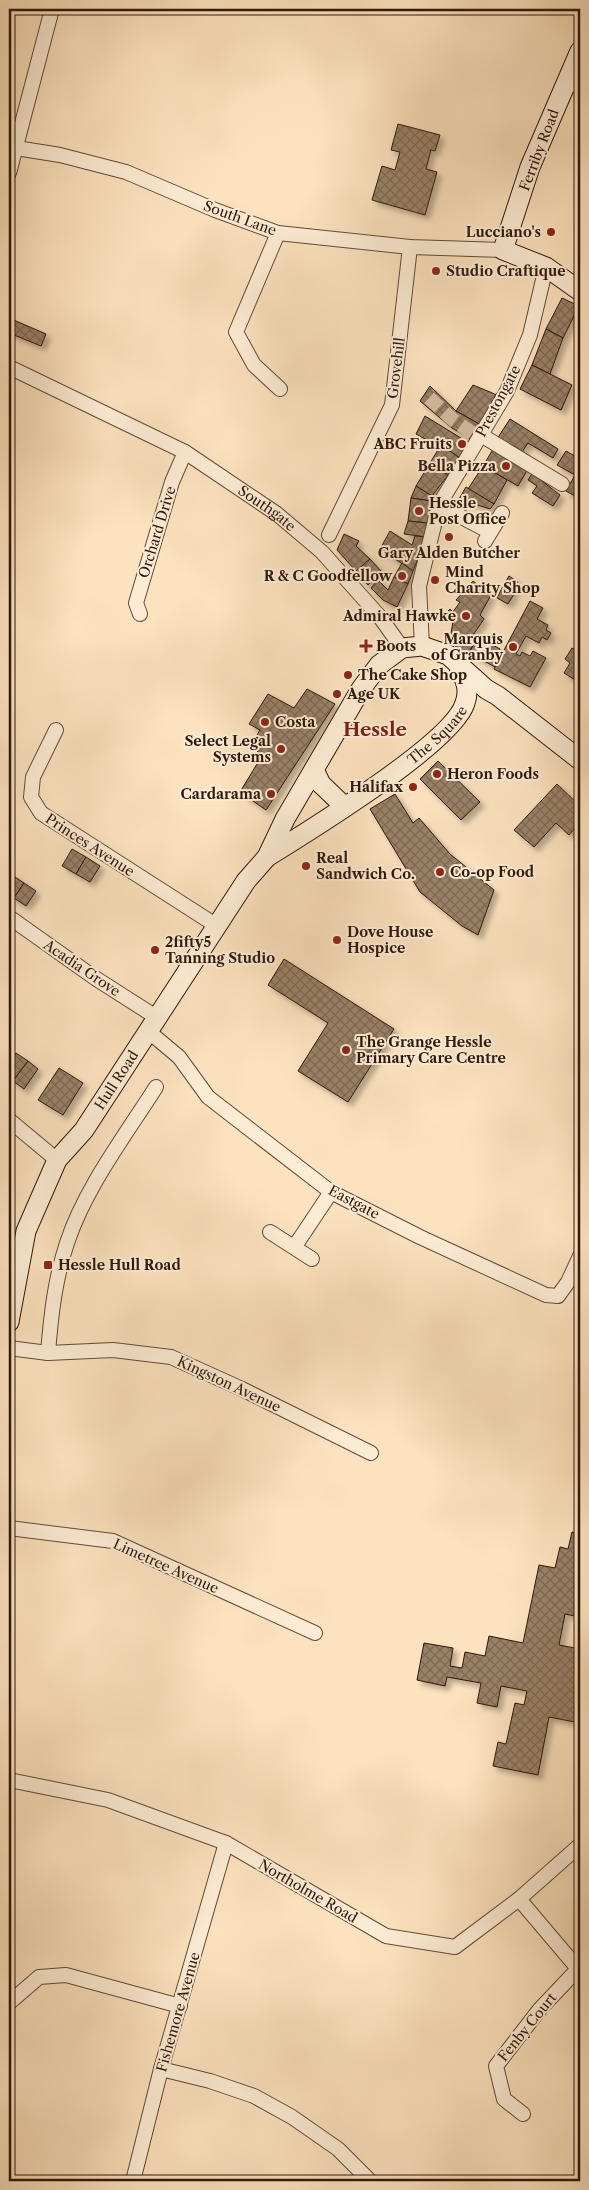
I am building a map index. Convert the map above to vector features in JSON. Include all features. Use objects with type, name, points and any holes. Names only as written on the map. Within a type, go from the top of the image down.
[{"type":"street","points":[[9,173],[52,9]]},
{"type":"street","name":"Ferriby Road","points":[[503,250],[530,167],[573,84],[580,52]]},
{"type":"street","name":"South Lane","points":[[16,148],[60,155],[126,172],[215,210],[278,233],[410,247],[503,250]]},
{"type":"street","points":[[278,233],[236,332],[254,366],[280,389]]},
{"type":"street","name":"Grovehill","points":[[329,534],[392,405],[410,247]]},
{"type":"street","points":[[503,250],[546,268],[580,291]]},
{"type":"street","name":"Prestongate","points":[[422,646],[419,586],[439,505],[507,390],[530,335],[546,268]]},
{"type":"street","name":"Southgate","points":[[9,367],[184,452],[277,514],[322,552],[380,617],[402,648]]},
{"type":"street","points":[[481,435],[562,484]]},
{"type":"street","name":"Orchard Drive","points":[[140,614],[136,603],[172,482],[184,452]]},
{"type":"street","points":[[439,505],[487,537],[502,513]]},
{"type":"street","points":[[267,857],[286,819],[361,689],[379,665],[402,648],[422,646],[448,654],[486,689],[498,696],[580,760]]},
{"type":"street","name":"The Square","points":[[267,857],[345,807],[447,730],[465,704],[467,684],[456,661]]},
{"type":"street","points":[[465,704],[486,689]]},
{"type":"street","name":"Princes Avenue","points":[[56,730],[33,777],[30,797],[41,813],[217,926]]},
{"type":"street","points":[[314,770],[321,784],[345,807]]},
{"type":"street","name":"Hull Road","points":[[9,1322],[26,1231],[57,1160],[84,1130],[246,880],[267,857]]},
{"type":"street","name":"Acadia Grove","points":[[9,917],[95,978],[152,1024]]},
{"type":"street","name":"Eastgate","points":[[152,1024],[179,1056],[208,1097],[330,1192],[420,1237],[546,1295],[558,1296],[568,1282],[580,1256]]},
{"type":"street","points":[[48,1353],[53,1295],[67,1242],[89,1191],[156,1087]]},
{"type":"street","points":[[9,1120],[57,1160]]},
{"type":"street","points":[[295,1246],[330,1192]]},
{"type":"street","points":[[270,1232],[295,1246],[312,1259]]},
{"type":"street","name":"Kingston Avenue","points":[[9,1348],[48,1353],[113,1350],[171,1357],[242,1389],[371,1453]]},
{"type":"street","name":"Limetree Avenue","points":[[9,1528],[113,1541],[315,1633]]},
{"type":"street","name":"Northolme Road","points":[[9,1780],[108,1800],[226,1844],[386,1936],[456,1947],[519,1899],[580,1845]]},
{"type":"street","name":"Fishemore Avenue","points":[[133,2181],[161,2069],[226,1844]]},
{"type":"street","points":[[519,1899],[579,1970]]},
{"type":"street","name":"Fenby Court","points":[[522,2114],[504,2099],[496,2066],[540,2008],[579,1970]]},
{"type":"street","points":[[9,2003],[39,1978],[66,1975],[180,2006]]},
{"type":"street","points":[[161,2069],[210,2081],[254,2096],[284,2112],[338,2149],[370,2181]]},
{"type":"building","points":[[398,124],[440,135],[435,151],[431,150],[426,169],[437,172],[425,215],[372,200],[382,166],[395,170],[400,152],[391,150]]},
{"type":"building","points":[[562,298],[579,306],[563,338],[546,329]]},
{"type":"building","points":[[9,318],[46,334],[41,346],[9,333]]},
{"type":"building","points":[[546,329],[563,338],[550,374],[532,365]]},
{"type":"building","points":[[532,365],[572,385],[561,410],[520,389]]},
{"type":"building","points":[[473,385],[497,395],[481,425],[456,411]]},
{"type":"building","points":[[430,386],[456,411],[481,425],[472,440],[452,428],[420,401]]},
{"type":"building","points":[[425,416],[469,443],[460,458],[416,434]]},
{"type":"building","points":[[510,419],[558,449],[553,458],[528,443],[520,455],[495,442]]},
{"type":"building","points":[[441,445],[460,458],[448,475],[430,463]]},
{"type":"building","name":"Bella Pizza","points":[[495,446],[529,467],[518,486],[483,466]]},
{"type":"building","points":[[566,451],[580,459],[580,486],[575,496],[566,491],[575,475],[557,465]]},
{"type":"building","points":[[430,463],[448,475],[432,496],[416,486]]},
{"type":"building","points":[[483,466],[507,480],[494,504],[468,489]]},
{"type":"building","points":[[535,469],[545,475],[542,481],[560,495],[553,506],[532,493],[537,486],[528,480]]},
{"type":"building","points":[[416,486],[432,496],[431,501],[411,498]]},
{"type":"building","points":[[466,487],[494,504],[490,509],[459,499]]},
{"type":"building","name":"Hessle Post Office","points":[[411,498],[431,501],[428,523],[408,521]]},
{"type":"building","points":[[408,521],[428,523],[427,537],[404,534]]},
{"type":"building","points":[[390,531],[412,545],[415,536],[427,537],[413,571],[380,549]]},
{"type":"building","points":[[344,534],[359,541],[356,546],[370,559],[356,571],[337,550]]},
{"type":"building","points":[[370,559],[382,572],[368,585],[356,571]]},
{"type":"building","points":[[402,563],[413,571],[408,584],[394,577]]},
{"type":"building","points":[[509,576],[518,582],[512,593],[502,588]]},
{"type":"building","points":[[394,577],[408,584],[397,607],[383,600],[371,588],[378,580],[388,590]]},
{"type":"building","name":"Admiral Hawke","points":[[473,581],[491,595],[480,615],[484,619],[473,635],[477,637],[468,655],[455,648],[456,646],[453,643],[455,640],[451,633],[453,622],[446,613],[450,609],[453,612],[460,602],[456,600]]},
{"type":"building","points":[[502,588],[514,594],[508,604],[497,598]]},
{"type":"building","name":"Marquis of Granby","points":[[530,601],[543,608],[537,619],[548,625],[546,630],[551,633],[547,640],[542,637],[539,643],[526,636],[516,654],[520,656],[522,652],[530,656],[533,651],[546,658],[530,687],[494,669]]},
{"type":"building","points":[[475,642],[484,648],[487,642],[500,649],[497,656],[500,658],[495,667],[469,653]]},
{"type":"building","points":[[580,646],[580,683],[564,673],[570,663],[565,659],[572,648],[577,651]]},
{"type":"building","name":"Select Legal Systems","points":[[307,689],[335,704],[266,810],[240,792],[260,759],[254,740],[260,730],[249,724],[268,694],[294,708]]},
{"type":"building","points":[[438,761],[480,802],[461,820],[420,779]]},
{"type":"building","points":[[557,784],[580,806],[580,822],[569,835],[556,823],[534,847],[514,830]]},
{"type":"building","name":"Co-op Food","points":[[395,794],[413,823],[419,818],[450,854],[494,890],[478,935],[462,926],[420,892],[370,809]]},
{"type":"building","points":[[72,849],[86,857],[76,874],[62,866]]},
{"type":"building","points":[[86,857],[100,866],[90,882],[76,874]]},
{"type":"building","points":[[12,875],[24,883],[14,898],[9,894],[9,880]]},
{"type":"building","points":[[24,883],[36,891],[26,906],[14,898]]},
{"type":"building","name":"The Grange Hessle Primary Care Centre","points":[[284,959],[394,1029],[348,1102],[298,1071],[328,1023],[268,985]]},
{"type":"building","points":[[16,1053],[28,1061],[13,1081],[9,1078],[9,1063]]},
{"type":"building","points":[[28,1061],[38,1069],[24,1089],[13,1081]]},
{"type":"building","points":[[59,1068],[83,1083],[63,1115],[38,1100]]},
{"type":"building","points":[[572,1532],[580,1534],[580,1617],[565,1614],[559,1645],[580,1649],[580,1723],[549,1717],[538,1775],[493,1766],[498,1742],[506,1744],[515,1703],[524,1705],[527,1691],[501,1686],[497,1707],[477,1703],[481,1683],[447,1677],[445,1686],[417,1680],[424,1643],[453,1648],[450,1666],[462,1668],[465,1652],[485,1656],[489,1636],[523,1643],[539,1565],[555,1568],[560,1547],[568,1549]]},
{"type":"tunnel","points":[[429,398],[452,419],[479,438]]},
{"type":"place","name":"Lucciano's","points":[[551,232]]},
{"type":"place","name":"Studio Craftique","points":[[436,271]]},
{"type":"place","name":"ABC Fruits","points":[[462,444]]},
{"type":"place","name":"Bella Pizza","points":[[506,466]]},
{"type":"place","name":"Hessle Post Office","points":[[419,511]]},
{"type":"place","name":"Gary Alden Butcher","points":[[449,537]]},
{"type":"place","name":"R & C Goodfellow","points":[[402,576]]},
{"type":"place","name":"Mind Charity Shop","points":[[435,580]]},
{"type":"place","name":"Admiral Hawke","points":[[466,616]]},
{"type":"place","name":"Boots","points":[[366,646]]},
{"type":"place","name":"Marquis of Granby","points":[[513,647]]},
{"type":"place","name":"The Cake Shop","points":[[348,675]]},
{"type":"place","name":"Age UK","points":[[337,694]]},
{"type":"place","name":"Costa","points":[[265,722]]},
{"type":"place","name":"Select Legal Systems","points":[[281,749]]},
{"type":"place","name":"Heron Foods","points":[[437,774]]},
{"type":"place","name":"Halifax","points":[[413,787]]},
{"type":"place","name":"Cardarama","points":[[271,794]]},
{"type":"place","name":"Real Sandwich Co.","points":[[306,866]]},
{"type":"place","name":"Co-op Food","points":[[440,872]]},
{"type":"place","name":"Dove House Hospice","points":[[337,940]]},
{"type":"place","name":"2fifty5 Tanning Studio","points":[[155,950]]},
{"type":"place","name":"The Grange Hessle Primary Care Centre","points":[[346,1050]]},
{"type":"place","name":"Hessle Hull Road","points":[[48,1265]]},
{"type":"district","name":"Hessle","points":[[375,729]]}]
